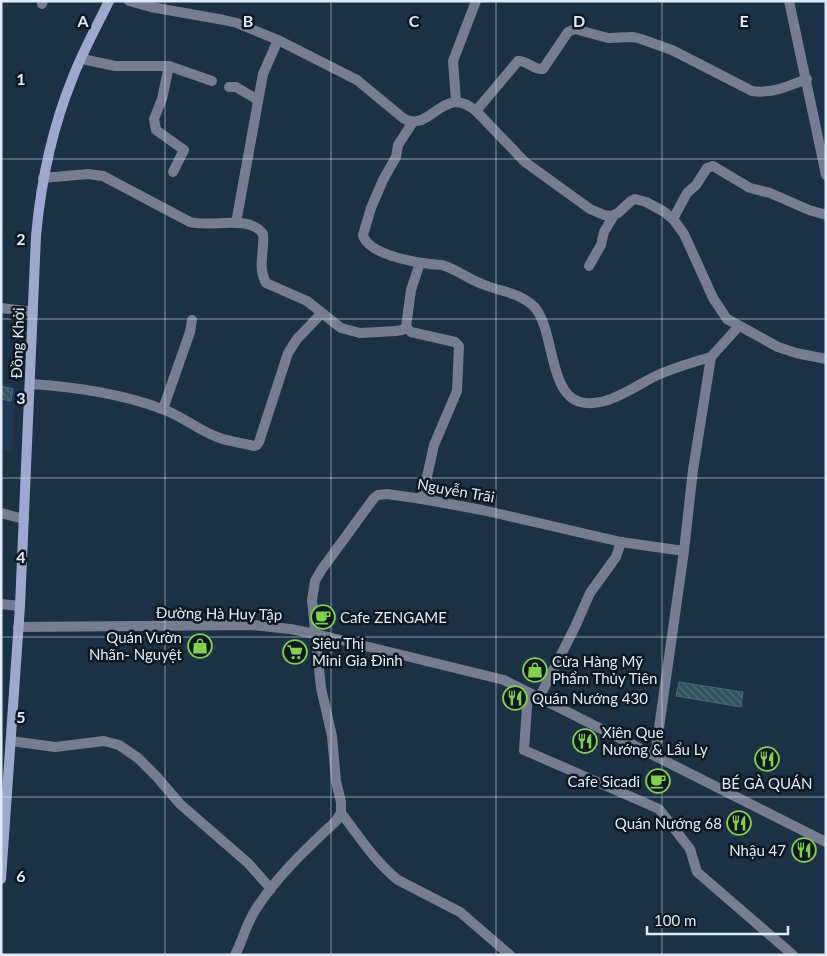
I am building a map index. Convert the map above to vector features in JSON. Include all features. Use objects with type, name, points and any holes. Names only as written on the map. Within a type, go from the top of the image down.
[{"type":"main road","name":"Đồng Khởi","points":[[1,879],[5,782],[11,740],[20,606],[36,236],[43,178],[57,123],[73,76],[109,1]]},
{"type":"street","points":[[129,1],[237,23],[278,40],[351,76],[403,118],[414,122]]},
{"type":"street","points":[[456,101],[453,61],[476,1]]},
{"type":"street","points":[[789,1],[826,175]]},
{"type":"street","points":[[476,111],[518,61],[522,61],[538,70],[543,70],[568,32],[575,29],[608,38],[633,37],[641,39],[672,50],[752,91],[762,92],[779,89],[807,79]]},
{"type":"street","points":[[236,222],[263,74],[278,40]]},
{"type":"street","points":[[82,59],[115,66],[168,66],[212,81]]},
{"type":"street","points":[[168,66],[162,99],[154,119],[156,130],[184,150],[173,172]]},
{"type":"street","points":[[229,87],[236,87],[258,100]]},
{"type":"street","points":[[614,215],[608,216],[598,213],[568,194],[525,162],[468,104],[456,101],[414,122],[398,145],[396,157],[370,208],[363,235],[367,244],[375,249],[392,256],[446,266],[483,284],[520,297],[534,306],[544,325],[562,386],[568,396],[582,402],[609,399],[627,392],[658,375],[684,365],[711,358]]},
{"type":"street","points":[[673,219],[687,193],[696,185],[706,168],[713,166],[750,188],[770,193],[808,210],[826,215]]},
{"type":"street","points":[[43,178],[88,174],[103,176],[190,222],[214,224],[236,222],[255,226],[263,234],[261,270],[266,282],[307,301],[341,328],[360,333],[396,331],[406,327],[412,290],[420,262]]},
{"type":"street","points":[[589,266],[601,245],[604,232],[614,215],[630,201],[638,199],[663,211],[673,219],[684,234],[713,298],[726,319],[778,347],[826,359]]},
{"type":"street","points":[[1,308],[33,312]]},
{"type":"street","points":[[31,384],[84,388],[123,397],[163,409],[220,438],[254,446],[257,445],[288,353],[297,339],[322,313]]},
{"type":"street","points":[[163,409],[190,332],[192,320]]},
{"type":"street","points":[[655,756],[684,552],[693,470],[711,358],[739,326]]},
{"type":"street","points":[[406,327],[411,332],[455,342],[459,346],[457,391],[434,445],[422,499]]},
{"type":"street","name":"Nguyễn Trãi","points":[[341,813],[341,802],[336,781],[335,754],[321,688],[312,600],[316,580],[374,498],[378,495],[386,494],[422,499],[482,510],[621,542],[684,552]]},
{"type":"street","points":[[1,513],[24,518]]},
{"type":"street","points":[[539,698],[590,594],[616,557],[621,542]]},
{"type":"street","points":[[1,604],[20,606]]},
{"type":"street","name":"Đường Hà Huy Tập","points":[[18,627],[253,625],[290,629],[504,680],[826,842]]},
{"type":"street","points":[[528,692],[524,750],[659,809],[690,849],[697,872],[793,955]]},
{"type":"street","points":[[11,740],[55,747],[104,741],[125,749],[138,758],[157,777],[180,804],[248,863],[271,889]]},
{"type":"street","points":[[239,953],[249,921],[264,898],[284,872],[336,821],[341,813],[379,864],[390,874],[403,883],[460,912],[510,955]]},
{"type":"shaded area","points":[[1,383],[15,387],[12,452],[1,450]]},
{"type":"building","points":[[1,386],[13,389],[11,401],[1,399]]},
{"type":"building","points":[[679,682],[743,692],[741,707],[676,696]]},
{"type":"place","name":"Cafe ZENGAME","points":[[323,617]]},
{"type":"place","name":"Quán Vườn Nhãn- Nguyệt","points":[[200,646]]},
{"type":"place","name":"Siêu Thị Mini Gia Đình","points":[[295,652]]},
{"type":"place","name":"Cửa Hàng Mỹ Phẩm Thủy Tiên","points":[[535,670]]},
{"type":"place","name":"Quán Nướng 430","points":[[515,698]]},
{"type":"place","name":"Xiên Que Nướng & Lẩu Ly","points":[[585,741]]},
{"type":"place","name":"BÉ GÀ QUÁN","points":[[767,759]]},
{"type":"place","name":"Cafe Sicadi","points":[[658,781]]},
{"type":"place","name":"Quán Nướng 68","points":[[739,823]]},
{"type":"place","name":"Nhậu 47","points":[[804,850]]}]
